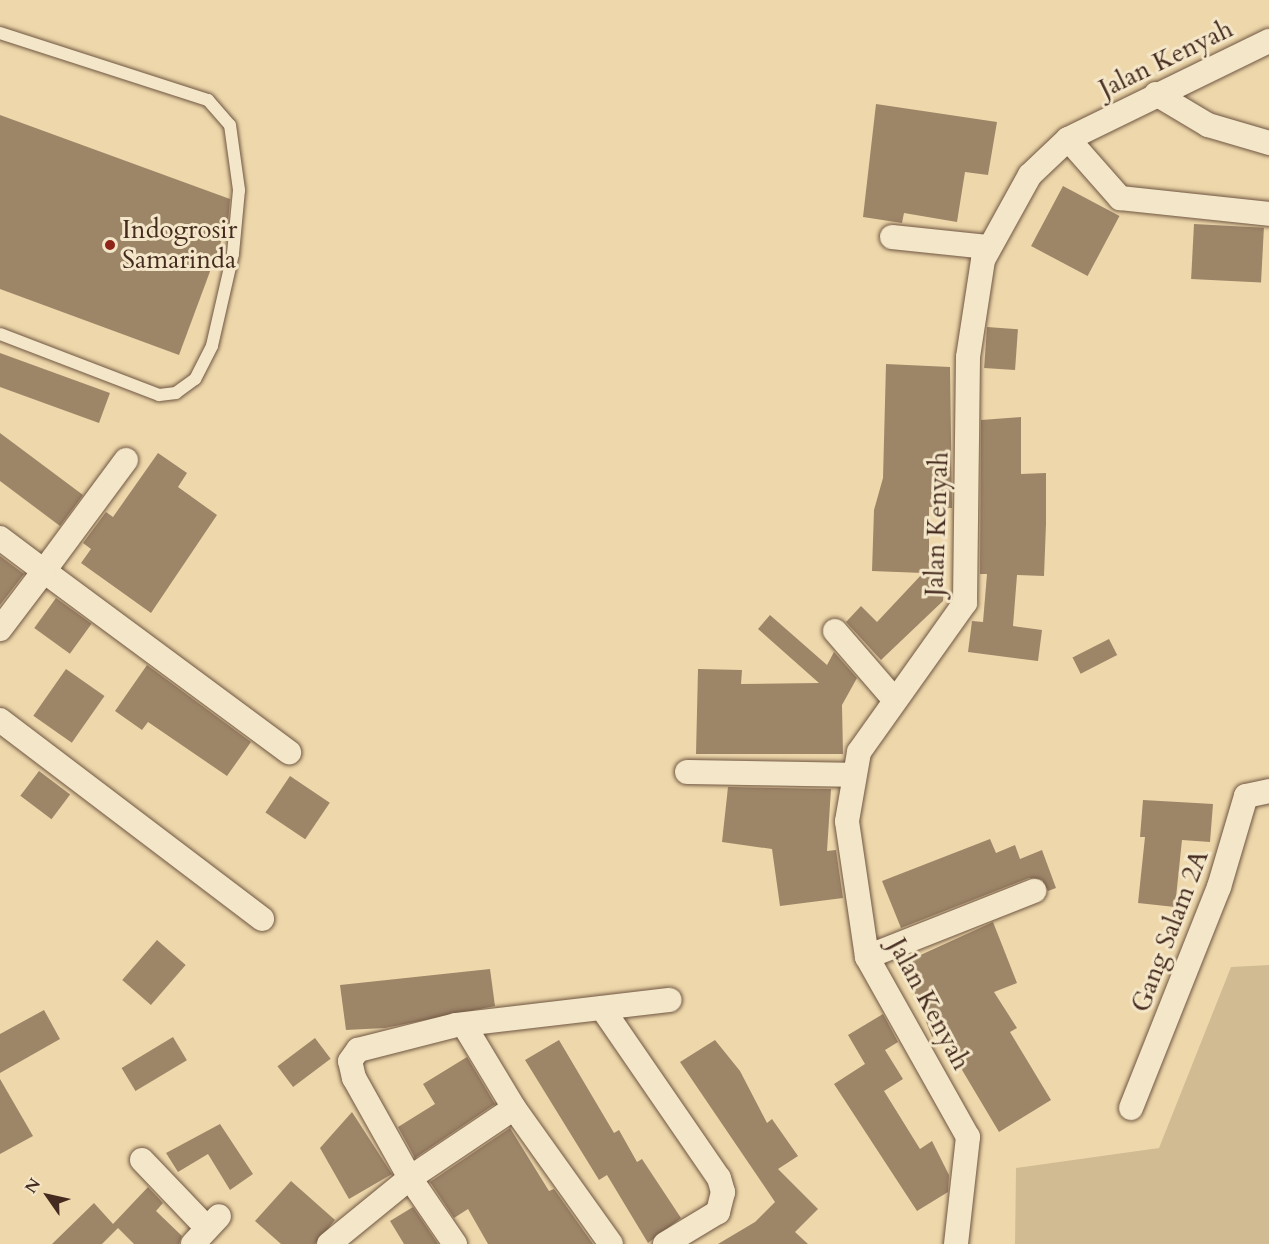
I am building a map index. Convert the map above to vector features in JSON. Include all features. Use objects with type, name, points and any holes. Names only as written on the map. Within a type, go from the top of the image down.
[{"type":"street","name":"Jalan Kenyah","points":[[956,1244],[968,1137],[867,957],[847,821],[851,775],[859,752],[893,698],[965,603],[969,339],[987,247],[1030,175],[1068,139],[1156,94],[1269,41]]},
{"type":"street","points":[[1156,94],[1208,125],[1269,143]]},
{"type":"street","points":[[1068,139],[1120,198],[1269,214]]},
{"type":"street","points":[[892,237],[987,247]]},
{"type":"street","points":[[0,629],[126,460]]},
{"type":"street","points":[[0,538],[289,752]]},
{"type":"street","points":[[835,631],[893,698]]},
{"type":"street","points":[[0,720],[262,919]]},
{"type":"street","points":[[687,772],[851,775]]},
{"type":"street","name":"Gang Salam 2A","points":[[1131,1108],[1219,887],[1246,796],[1269,791]]},
{"type":"street","points":[[867,957],[1034,891]]},
{"type":"street","points":[[455,1244],[410,1178],[354,1078],[350,1061],[368,1043],[464,1025],[670,1000]]},
{"type":"street","points":[[602,1008],[719,1178],[723,1192],[718,1212],[665,1244]]},
{"type":"street","points":[[464,1025],[514,1108],[611,1244]]},
{"type":"street","points":[[329,1244],[410,1178],[514,1108]]},
{"type":"street","points":[[142,1160],[206,1229]]},
{"type":"lane","points":[[0,33],[208,100],[230,125],[239,190],[233,254],[212,346],[195,379],[176,393],[159,395],[0,334]]},
{"type":"shaded area","points":[[1269,965],[1269,1244],[1015,1244],[1016,1168],[1159,1148],[1231,967]]},
{"type":"building","points":[[876,104],[997,122],[988,175],[965,172],[957,222],[904,213],[902,223],[863,217]]},
{"type":"building","name":"Indogrosir Samarinda","points":[[0,115],[230,199],[228,223],[179,355],[0,289]]},
{"type":"building","points":[[1063,186],[1120,216],[1088,276],[1031,246]]},
{"type":"building","points":[[1194,224],[1264,228],[1261,283],[1191,279]]},
{"type":"building","points":[[987,327],[1018,329],[1015,370],[984,368]]},
{"type":"building","points":[[0,353],[110,393],[99,423],[0,387]]},
{"type":"building","points":[[886,364],[950,367],[952,508],[929,507],[929,570],[945,571],[943,601],[881,660],[846,622],[861,606],[877,622],[923,573],[872,571],[874,510],[883,478]]},
{"type":"building","points":[[1021,417],[1021,474],[1046,473],[1046,524],[1044,576],[1017,575],[1013,626],[1042,630],[1038,661],[968,652],[972,621],[983,622],[987,574],[980,574],[981,420]]},
{"type":"building","points":[[0,433],[83,495],[60,526],[0,481]]},
{"type":"building","points":[[158,453],[187,473],[178,487],[217,515],[151,613],[81,563],[91,549],[83,543],[106,512],[113,517]]},
{"type":"building","points":[[0,556],[24,574],[0,605]]},
{"type":"building","points":[[56,598],[92,624],[70,654],[34,628]]},
{"type":"building","points":[[770,615],[827,665],[834,652],[857,678],[842,705],[843,754],[696,754],[698,669],[742,670],[741,684],[819,683],[758,629]]},
{"type":"building","points":[[1109,639],[1117,655],[1081,674],[1072,658]]},
{"type":"building","points":[[147,665],[251,742],[227,776],[148,722],[142,730],[115,711]]},
{"type":"building","points":[[66,669],[105,696],[72,743],[33,716]]},
{"type":"building","points":[[39,771],[70,794],[51,819],[20,796]]},
{"type":"building","points":[[290,776],[330,803],[305,839],[265,812]]},
{"type":"building","points":[[728,787],[831,789],[827,851],[836,850],[843,898],[780,906],[772,849],[722,842]]},
{"type":"building","points":[[1143,800],[1213,804],[1210,842],[1182,840],[1175,907],[1138,903],[1145,837],[1140,837]]},
{"type":"building","points":[[990,839],[996,853],[1015,845],[1020,859],[1042,850],[1056,888],[1048,891],[1042,880],[1029,878],[901,928],[882,881]]},
{"type":"building","points":[[993,922],[1017,983],[994,992],[1017,1028],[1010,1032],[1051,1100],[999,1132],[940,1033],[932,1037],[903,963]]},
{"type":"building","points":[[157,940],[186,965],[151,1005],[122,980]]},
{"type":"building","points":[[490,969],[495,1006],[385,1028],[346,1030],[340,985]]},
{"type":"building","points":[[44,1010],[60,1039],[0,1073],[0,1034]]},
{"type":"building","points":[[883,1014],[898,1042],[885,1050],[903,1079],[884,1091],[920,1149],[932,1141],[949,1175],[948,1192],[917,1211],[834,1084],[865,1064],[848,1035]]},
{"type":"building","points":[[173,1037],[187,1060],[135,1091],[122,1068]]},
{"type":"building","points":[[315,1038],[331,1059],[293,1087],[277,1066]]},
{"type":"building","points":[[559,1040],[614,1133],[619,1130],[637,1162],[642,1159],[681,1218],[648,1243],[607,1175],[599,1180],[525,1060]]},
{"type":"building","points":[[715,1040],[740,1071],[767,1123],[772,1119],[798,1156],[778,1169],[818,1209],[795,1232],[808,1244],[718,1244],[755,1222],[775,1202],[680,1062]]},
{"type":"building","points":[[467,1057],[495,1104],[415,1158],[398,1127],[435,1104],[423,1084]]},
{"type":"building","points":[[0,1079],[33,1136],[0,1154]]},
{"type":"building","points":[[352,1112],[392,1174],[349,1199],[320,1148]]},
{"type":"building","points":[[220,1124],[253,1174],[230,1190],[208,1154],[178,1172],[166,1153]]},
{"type":"building","points":[[510,1128],[549,1191],[554,1189],[593,1244],[488,1244],[468,1209],[454,1218],[430,1182]]},
{"type":"building","points":[[291,1181],[335,1220],[315,1244],[281,1244],[255,1221]]},
{"type":"building","points":[[148,1187],[163,1203],[156,1211],[182,1236],[179,1244],[134,1244],[118,1228],[102,1244],[52,1244],[94,1203],[113,1224]]},
{"type":"building","points":[[413,1207],[438,1244],[404,1244],[390,1221]]},
{"type":"place","name":"Indogrosir Samarinda","points":[[110,245]]}]
